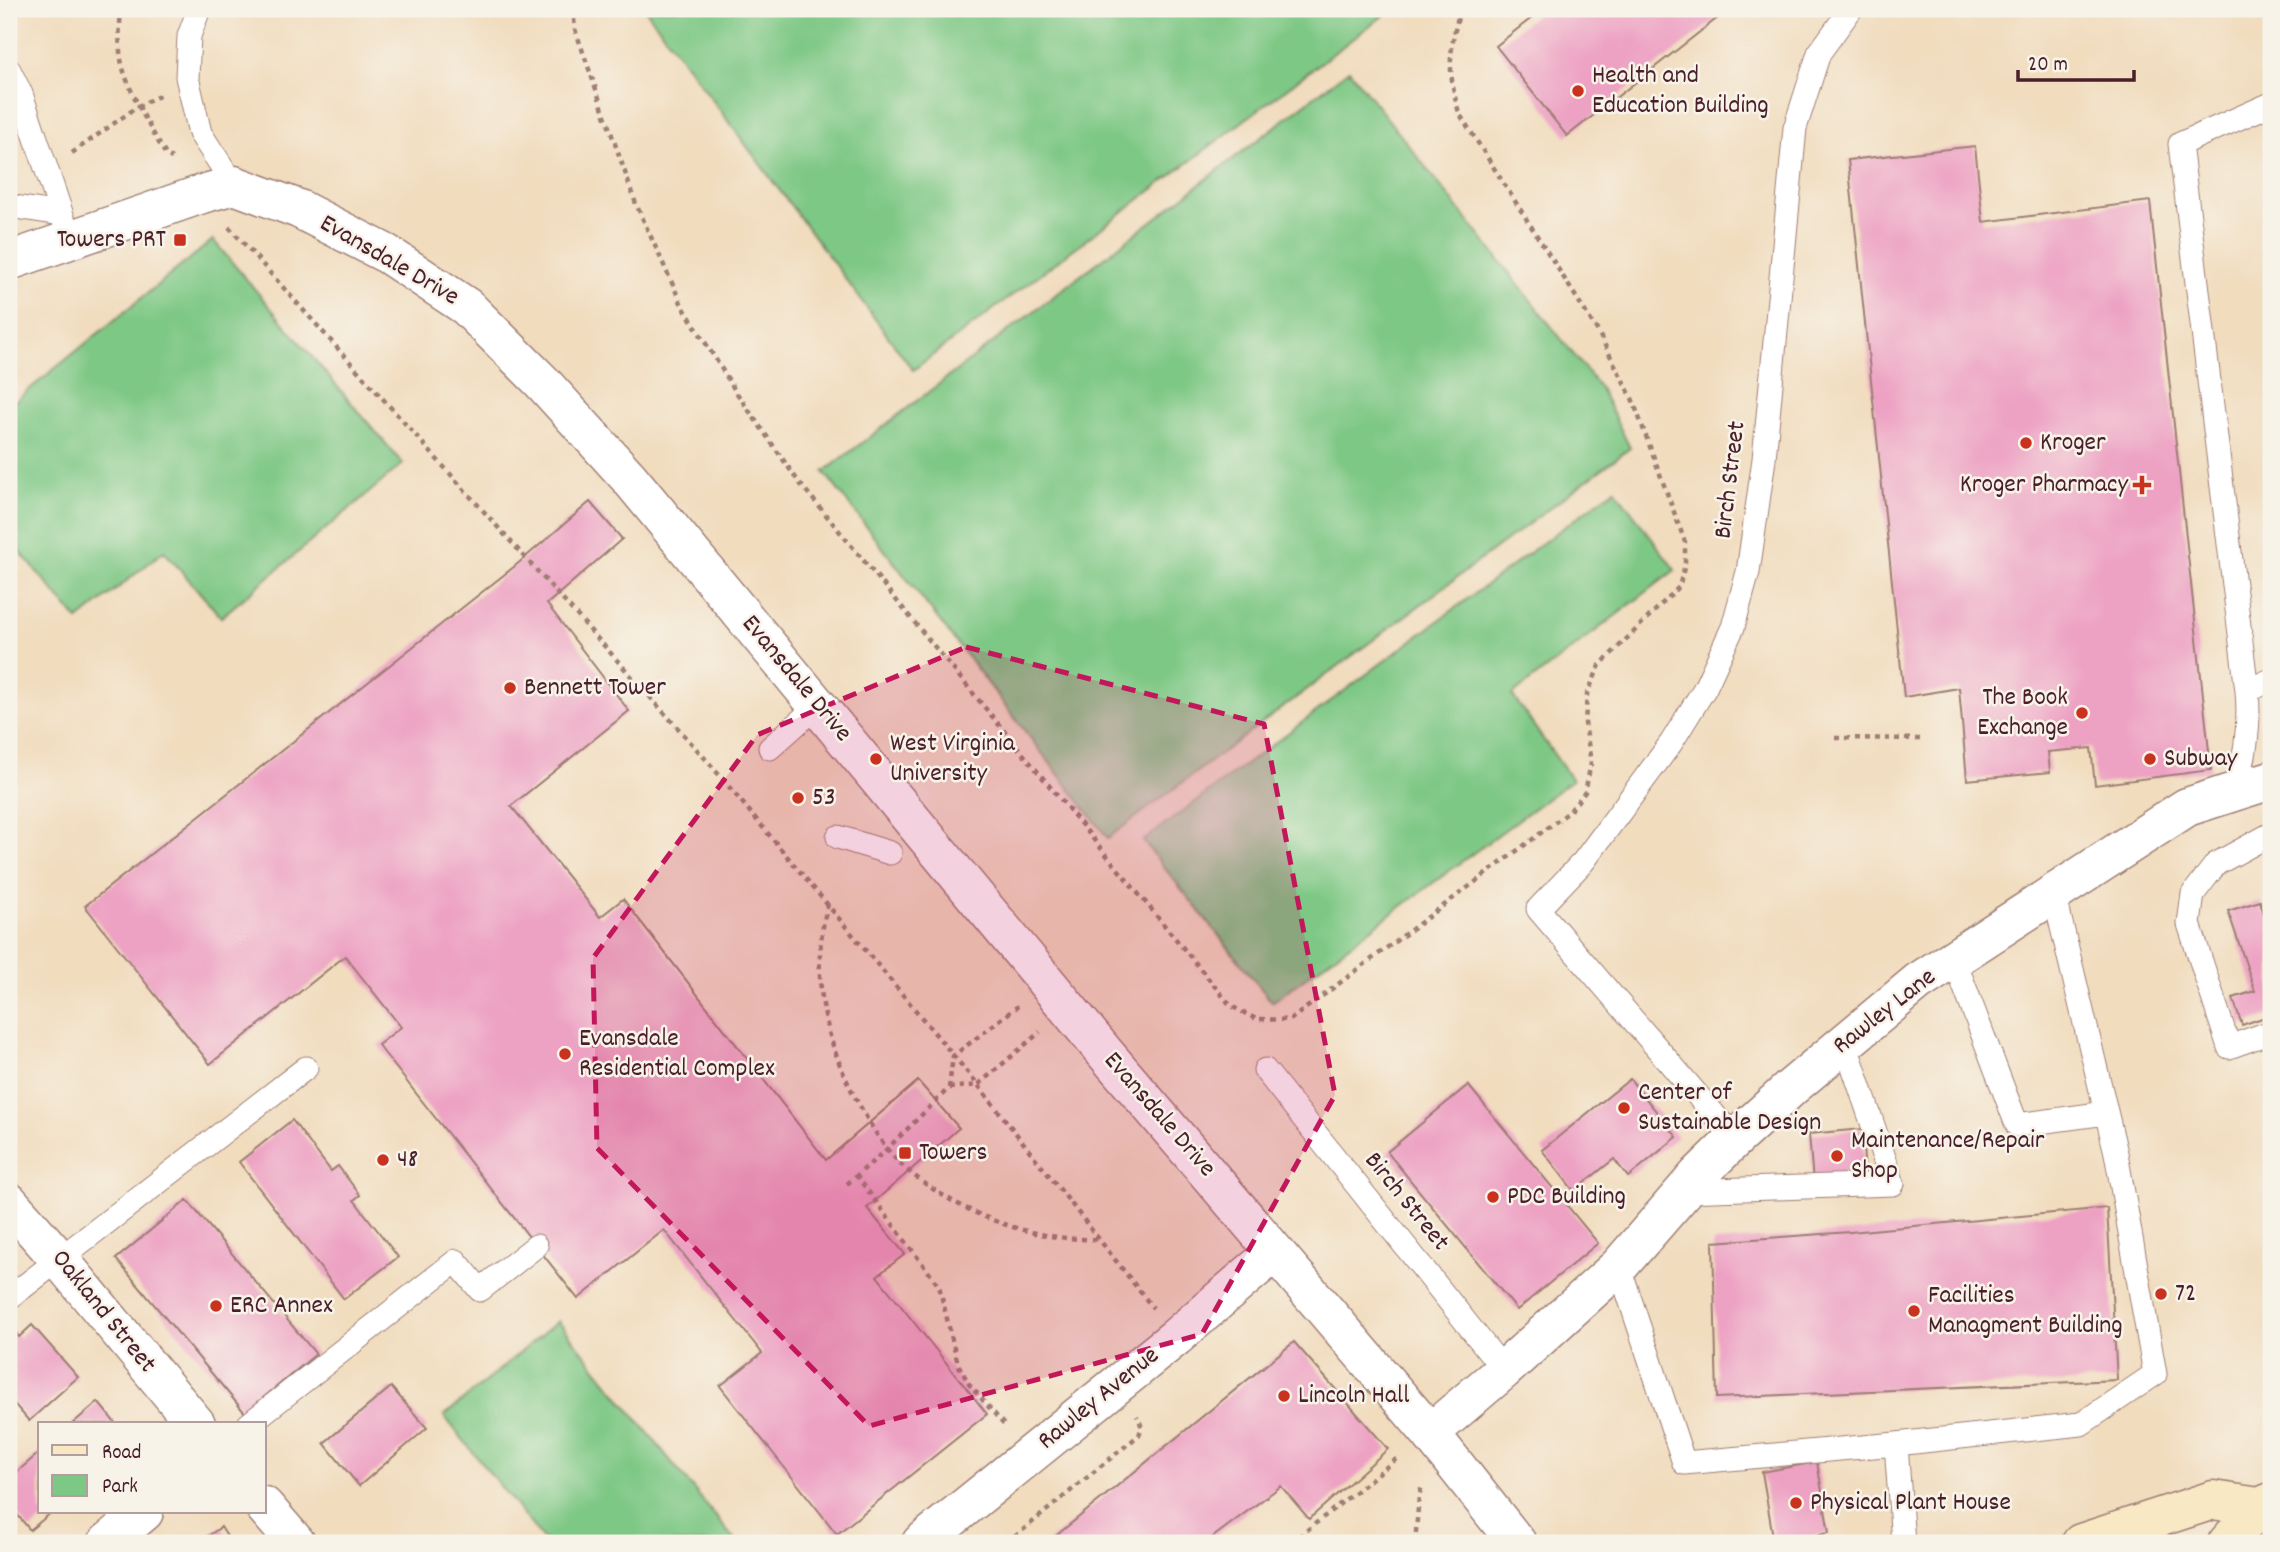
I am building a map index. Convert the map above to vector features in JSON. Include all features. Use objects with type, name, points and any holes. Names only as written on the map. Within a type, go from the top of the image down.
[{"type":"street","points":[[9,261],[66,226],[234,185]]},
{"type":"street","name":"Evansdale Drive","points":[[234,185],[299,209],[387,254],[467,307],[542,382],[630,479],[1105,1053],[1275,1252],[1418,1442],[1517,1543]]},
{"type":"street","name":"Rawley Lane","points":[[1418,1442],[1504,1370],[1619,1266],[1684,1191],[1735,1139],[1792,1087],[1918,982],[2188,807],[2271,780]]},
{"type":"street","name":"Oakland Street","points":[[9,1202],[193,1422]]},
{"type":"street","name":"Rawley Avenue","points":[[921,1543],[1166,1345],[1275,1252]]},
{"type":"street","points":[[2081,1543],[2213,1500],[2265,1504]]},
{"type":"street","points":[[2227,1543],[2265,1504]]},
{"type":"street","points":[[266,1508],[296,1543]]},
{"type":"street","points":[[107,1543],[142,1514]]},
{"type":"lane","points":[[199,9],[189,36],[187,77],[200,133],[234,185]]},
{"type":"lane","name":"Birch Street","points":[[1735,1139],[1538,909],[1583,862],[1671,743],[1705,688],[1733,627],[1748,572],[1764,459],[1795,128],[1819,53],[1851,9]]},
{"type":"lane","points":[[9,70],[21,93],[66,226]]},
{"type":"lane","points":[[2235,792],[2243,768],[2249,721],[2247,691],[2180,144],[2271,104]]},
{"type":"lane","points":[[9,206],[66,226]]},
{"type":"lane","points":[[2247,691],[2271,680]]},
{"type":"lane","points":[[770,748],[818,705]]},
{"type":"lane","points":[[2271,834],[2216,864],[2193,894],[2189,924],[2229,1047],[2271,1032]]},
{"type":"lane","points":[[838,837],[890,853]]},
{"type":"lane","points":[[1619,1266],[1684,1463],[2081,1424],[2155,1374],[2116,1153],[2053,894]]},
{"type":"lane","points":[[1954,959],[2017,1125],[2106,1113]]},
{"type":"lane","points":[[1684,1191],[1893,1184],[1845,1043]]},
{"type":"lane","points":[[9,1298],[306,1068]]},
{"type":"lane","name":"Birch Street","points":[[1265,1070],[1504,1370]]},
{"type":"lane","points":[[252,1422],[456,1261],[480,1290],[536,1246]]},
{"type":"lane","points":[[1896,1444],[1903,1543]]},
{"type":"path","points":[[121,9],[121,62],[166,155],[173,158]]},
{"type":"path","points":[[573,9],[575,29],[636,204],[682,305],[736,392],[798,481],[1231,1006],[1256,1020],[1290,1020],[1569,812],[1585,792],[1591,763],[1585,723],[1587,694],[1600,665],[1679,587],[1685,564],[1685,542],[1632,398],[1597,330],[1459,113],[1450,81],[1451,48],[1460,9]]},
{"type":"path","points":[[72,153],[140,105],[162,95]]},
{"type":"path","points":[[226,224],[710,764],[978,1084],[1156,1311]]},
{"type":"path","points":[[1835,738],[1925,738]]},
{"type":"path","points":[[828,904],[821,928],[818,956],[825,1022],[834,1052],[848,1083],[887,1149],[904,1167],[935,1189],[999,1223],[1054,1238],[1101,1239]]},
{"type":"path","points":[[949,1088],[953,1056],[1027,999]]},
{"type":"path","points":[[847,1184],[949,1088],[978,1084],[1048,1024]]},
{"type":"path","points":[[856,1175],[939,1286],[958,1364],[969,1384],[1009,1431]]},
{"type":"path","points":[[1007,1543],[1139,1435],[1140,1419],[1134,1411]]},
{"type":"path","points":[[1291,1543],[1418,1442]]},
{"type":"path","points":[[1415,1543],[1419,1496],[1423,1485]]},
{"type":"highlighted area","points":[[966,647],[1264,724],[1335,1095],[1202,1334],[869,1426],[597,1148],[593,958],[757,735]]},
{"type":"green space","points":[[645,9],[1392,9],[913,370]]},
{"type":"green space","points":[[1349,70],[1600,388],[1630,448],[1108,838],[824,472]]},
{"type":"green space","points":[[213,240],[403,464],[221,617],[164,551],[78,620],[9,539],[9,406]]},
{"type":"green space","points":[[1615,489],[1675,570],[1512,695],[1572,780],[1272,1002],[1143,841]]},
{"type":"green space","points":[[558,1321],[737,1543],[546,1543],[444,1416]]},
{"type":"building","name":"Health and Education Building","points":[[1543,9],[1729,9],[1567,136],[1496,46]]},
{"type":"building","name":"Kroger","points":[[1975,146],[1983,222],[2150,201],[2211,770],[2095,785],[2091,748],[2048,752],[2050,772],[1967,780],[1959,688],[1904,697],[1848,160]]},
{"type":"building","name":"Evansdale Residential Complex","points":[[590,502],[622,539],[547,604],[629,711],[511,806],[600,917],[623,899],[826,1160],[918,1081],[959,1128],[867,1208],[905,1254],[877,1276],[987,1414],[837,1534],[720,1386],[762,1353],[664,1230],[578,1299],[378,1045],[401,1027],[345,956],[210,1064],[85,906],[515,566]]},
{"type":"building","points":[[2260,901],[2264,914],[2271,911],[2271,1015],[2242,1025],[2233,998],[2255,991],[2228,911]]},
{"type":"building","name":"Center of Sustainable Design","points":[[1630,1079],[1677,1137],[1628,1177],[1614,1159],[1574,1191],[1542,1150]]},
{"type":"building","name":"PDC Building","points":[[1468,1085],[1598,1243],[1517,1310],[1387,1152]]},
{"type":"building","name":"ERC Annex","points":[[292,1120],[331,1171],[338,1166],[360,1195],[354,1200],[398,1257],[344,1299],[239,1162]]},
{"type":"building","name":"Maintenance/Repair Shop","points":[[1862,1129],[1865,1177],[1813,1182],[1809,1134]]},
{"type":"building","name":"ERC Annex","points":[[187,1200],[316,1354],[245,1413],[116,1259]]},
{"type":"building","name":"Facilities Managment Building","points":[[2107,1208],[2117,1380],[1717,1398],[1713,1242]]},
{"type":"building","points":[[32,1325],[78,1377],[29,1421],[9,1398],[9,1326],[19,1337]]},
{"type":"building","name":"Lincoln Hall","points":[[1294,1342],[1388,1449],[1309,1519],[1281,1486],[1205,1543],[1047,1543]]},
{"type":"building","points":[[391,1387],[427,1428],[359,1486],[324,1443]]},
{"type":"building","points":[[98,1402],[114,1422],[74,1422]]},
{"type":"building","points":[[38,1454],[38,1514],[50,1514],[30,1530],[9,1505],[9,1479]]},
{"type":"building","name":"Physical Plant House","points":[[1817,1462],[1829,1533],[1774,1543],[1762,1472]]},
{"type":"building","points":[[221,1527],[231,1543],[198,1543]]},
{"type":"place","name":"Health and Education Building","points":[[1578,91]]},
{"type":"place","name":"Towers PRT","points":[[180,240]]},
{"type":"place","name":"Kroger","points":[[2026,443]]},
{"type":"place","name":"Kroger Pharmacy","points":[[2142,485]]},
{"type":"place","name":"Bennett Tower","points":[[510,688]]},
{"type":"place","name":"The Book Exchange","points":[[2082,713]]},
{"type":"place","name":"West Virginia University","points":[[876,759]]},
{"type":"place","name":"Subway","points":[[2150,759]]},
{"type":"place","name":"53","points":[[798,798]]},
{"type":"place","name":"Evansdale Residential Complex","points":[[565,1054]]},
{"type":"place","name":"Center of Sustainable Design","points":[[1624,1108]]},
{"type":"place","name":"Towers","points":[[905,1153]]},
{"type":"place","name":"Maintenance/Repair Shop","points":[[1837,1156]]},
{"type":"place","name":"48","points":[[383,1160]]},
{"type":"place","name":"PDC Building","points":[[1493,1197]]},
{"type":"place","name":"72","points":[[2161,1294]]},
{"type":"place","name":"ERC Annex","points":[[216,1306]]},
{"type":"place","name":"Facilities Managment Building","points":[[1914,1311]]},
{"type":"place","name":"Lincoln Hall","points":[[1284,1396]]},
{"type":"place","name":"Physical Plant House","points":[[1796,1503]]}]
